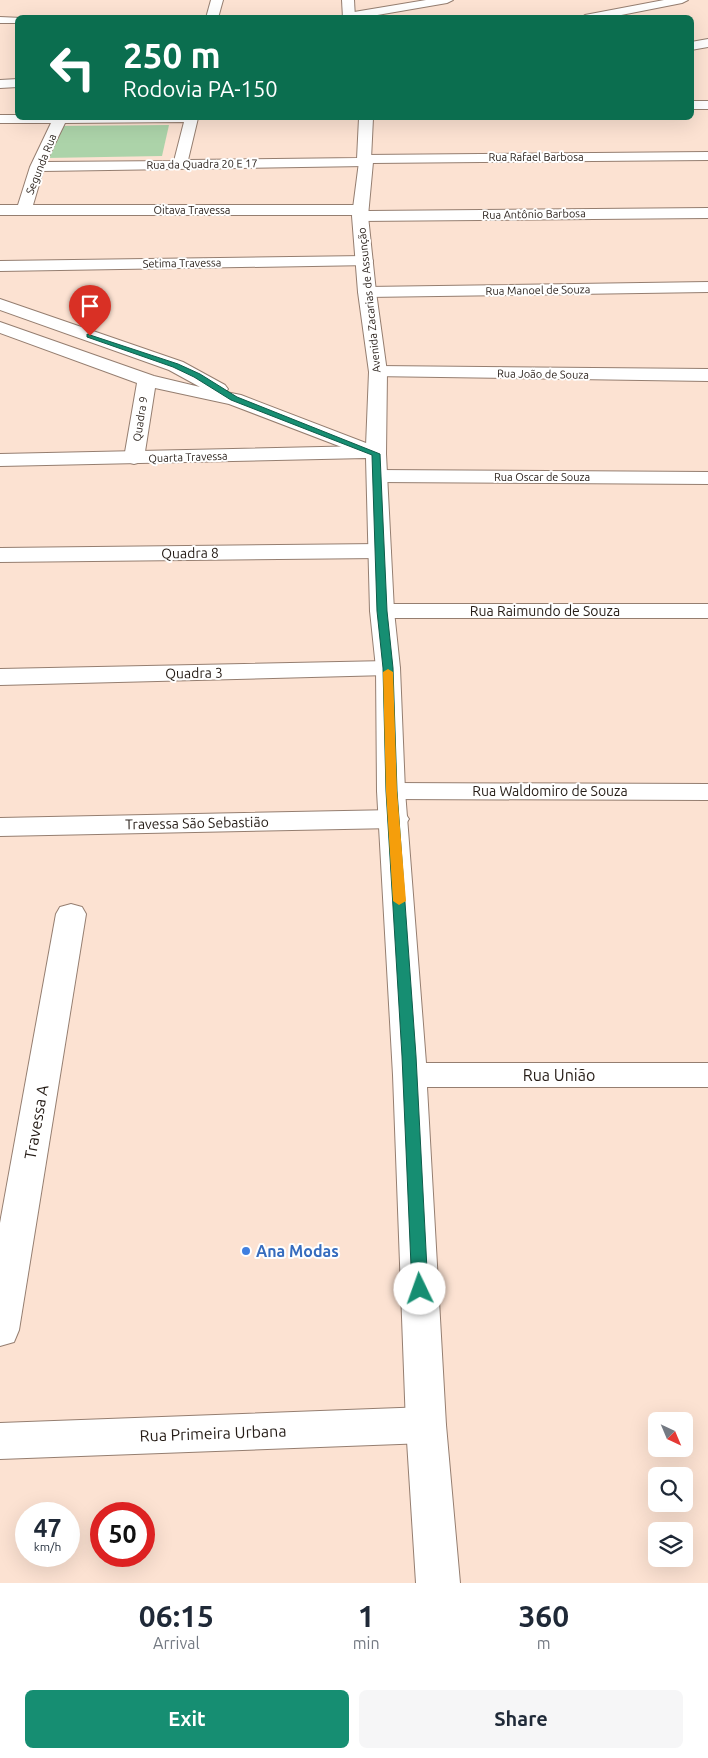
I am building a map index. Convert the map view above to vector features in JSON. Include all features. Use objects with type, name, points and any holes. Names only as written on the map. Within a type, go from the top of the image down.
[{"type":"street","points":[[213,15],[216,0]]},
{"type":"street","points":[[348,0],[348,15]]},
{"type":"street","points":[[360,15],[447,0]]},
{"type":"street","points":[[601,15],[682,0]]},
{"type":"street","points":[[0,20],[15,20]]},
{"type":"street","points":[[694,45],[708,42]]},
{"type":"street","points":[[0,84],[15,84]]},
{"type":"street","points":[[694,105],[708,105]]},
{"type":"street","points":[[0,119],[15,119]]},
{"type":"street","name":"Segunda Rua","points":[[24,210],[38,167],[59,120]]},
{"type":"street","points":[[180,164],[191,120]]},
{"type":"street","name":"Avenida Zacarias de Assunção","points":[[366,120],[365,160],[360,213],[367,292],[378,372],[374,453],[377,476],[382,611],[388,668],[393,805],[410,1075],[426,1425],[438,1583]]},
{"type":"street","name":"Rua Rafael Barbosa","points":[[365,160],[708,156]]},
{"type":"street","name":"Rua da Quadra 20 E 17","points":[[38,167],[365,160]]},
{"type":"street","name":"Oitava Travessa","points":[[0,210],[360,213]]},
{"type":"street","name":"Rua Antônio Barbosa","points":[[360,213],[708,213]]},
{"type":"street","name":"Setima Travessa","points":[[0,266],[365,261]]},
{"type":"street","name":"Rua Manoel de Souza","points":[[367,292],[708,287]]},
{"type":"street","points":[[0,304],[176,366],[197,376],[234,399]]},
{"type":"street","points":[[0,327],[147,380],[181,389],[234,399],[374,453]]},
{"type":"street","name":"Rua João de Souza","points":[[378,372],[708,374]]},
{"type":"street","name":"Quadra 9","points":[[134,458],[147,380]]},
{"type":"street","name":"Quarta Travessa","points":[[0,460],[374,453]]},
{"type":"street","name":"Rua Oscar de Souza","points":[[377,476],[708,478]]},
{"type":"street","name":"Quadra 8","points":[[0,555],[380,551]]},
{"type":"street","name":"Rua Raimundo de Souza","points":[[382,611],[708,610]]},
{"type":"street","name":"Quadra 3","points":[[0,677],[388,668]]},
{"type":"street","name":"Rua Waldomiro de Souza","points":[[393,805],[708,792]]},
{"type":"street","name":"Travessa São Sebastião","points":[[0,827],[393,805]]},
{"type":"street","name":"Travessa A","points":[[0,1330],[71,914]]},
{"type":"street","name":"Rua União","points":[[410,1075],[708,1075]]},
{"type":"street","name":"Rua Primeira Urbana","points":[[0,1442],[426,1425]]},
{"type":"green space","points":[[169,125],[162,156],[46,158],[57,126]]},
{"type":"slow traffic","points":[[388,672],[391,791],[399,901]]},
{"type":"place","name":"Ana Modas","points":[[246,1251]]},
{"type":"route","points":[[90,336],[176,366],[197,376],[234,399],[376,454],[382,611],[388,668],[391,791],[409,1056],[420,1289]]}]
